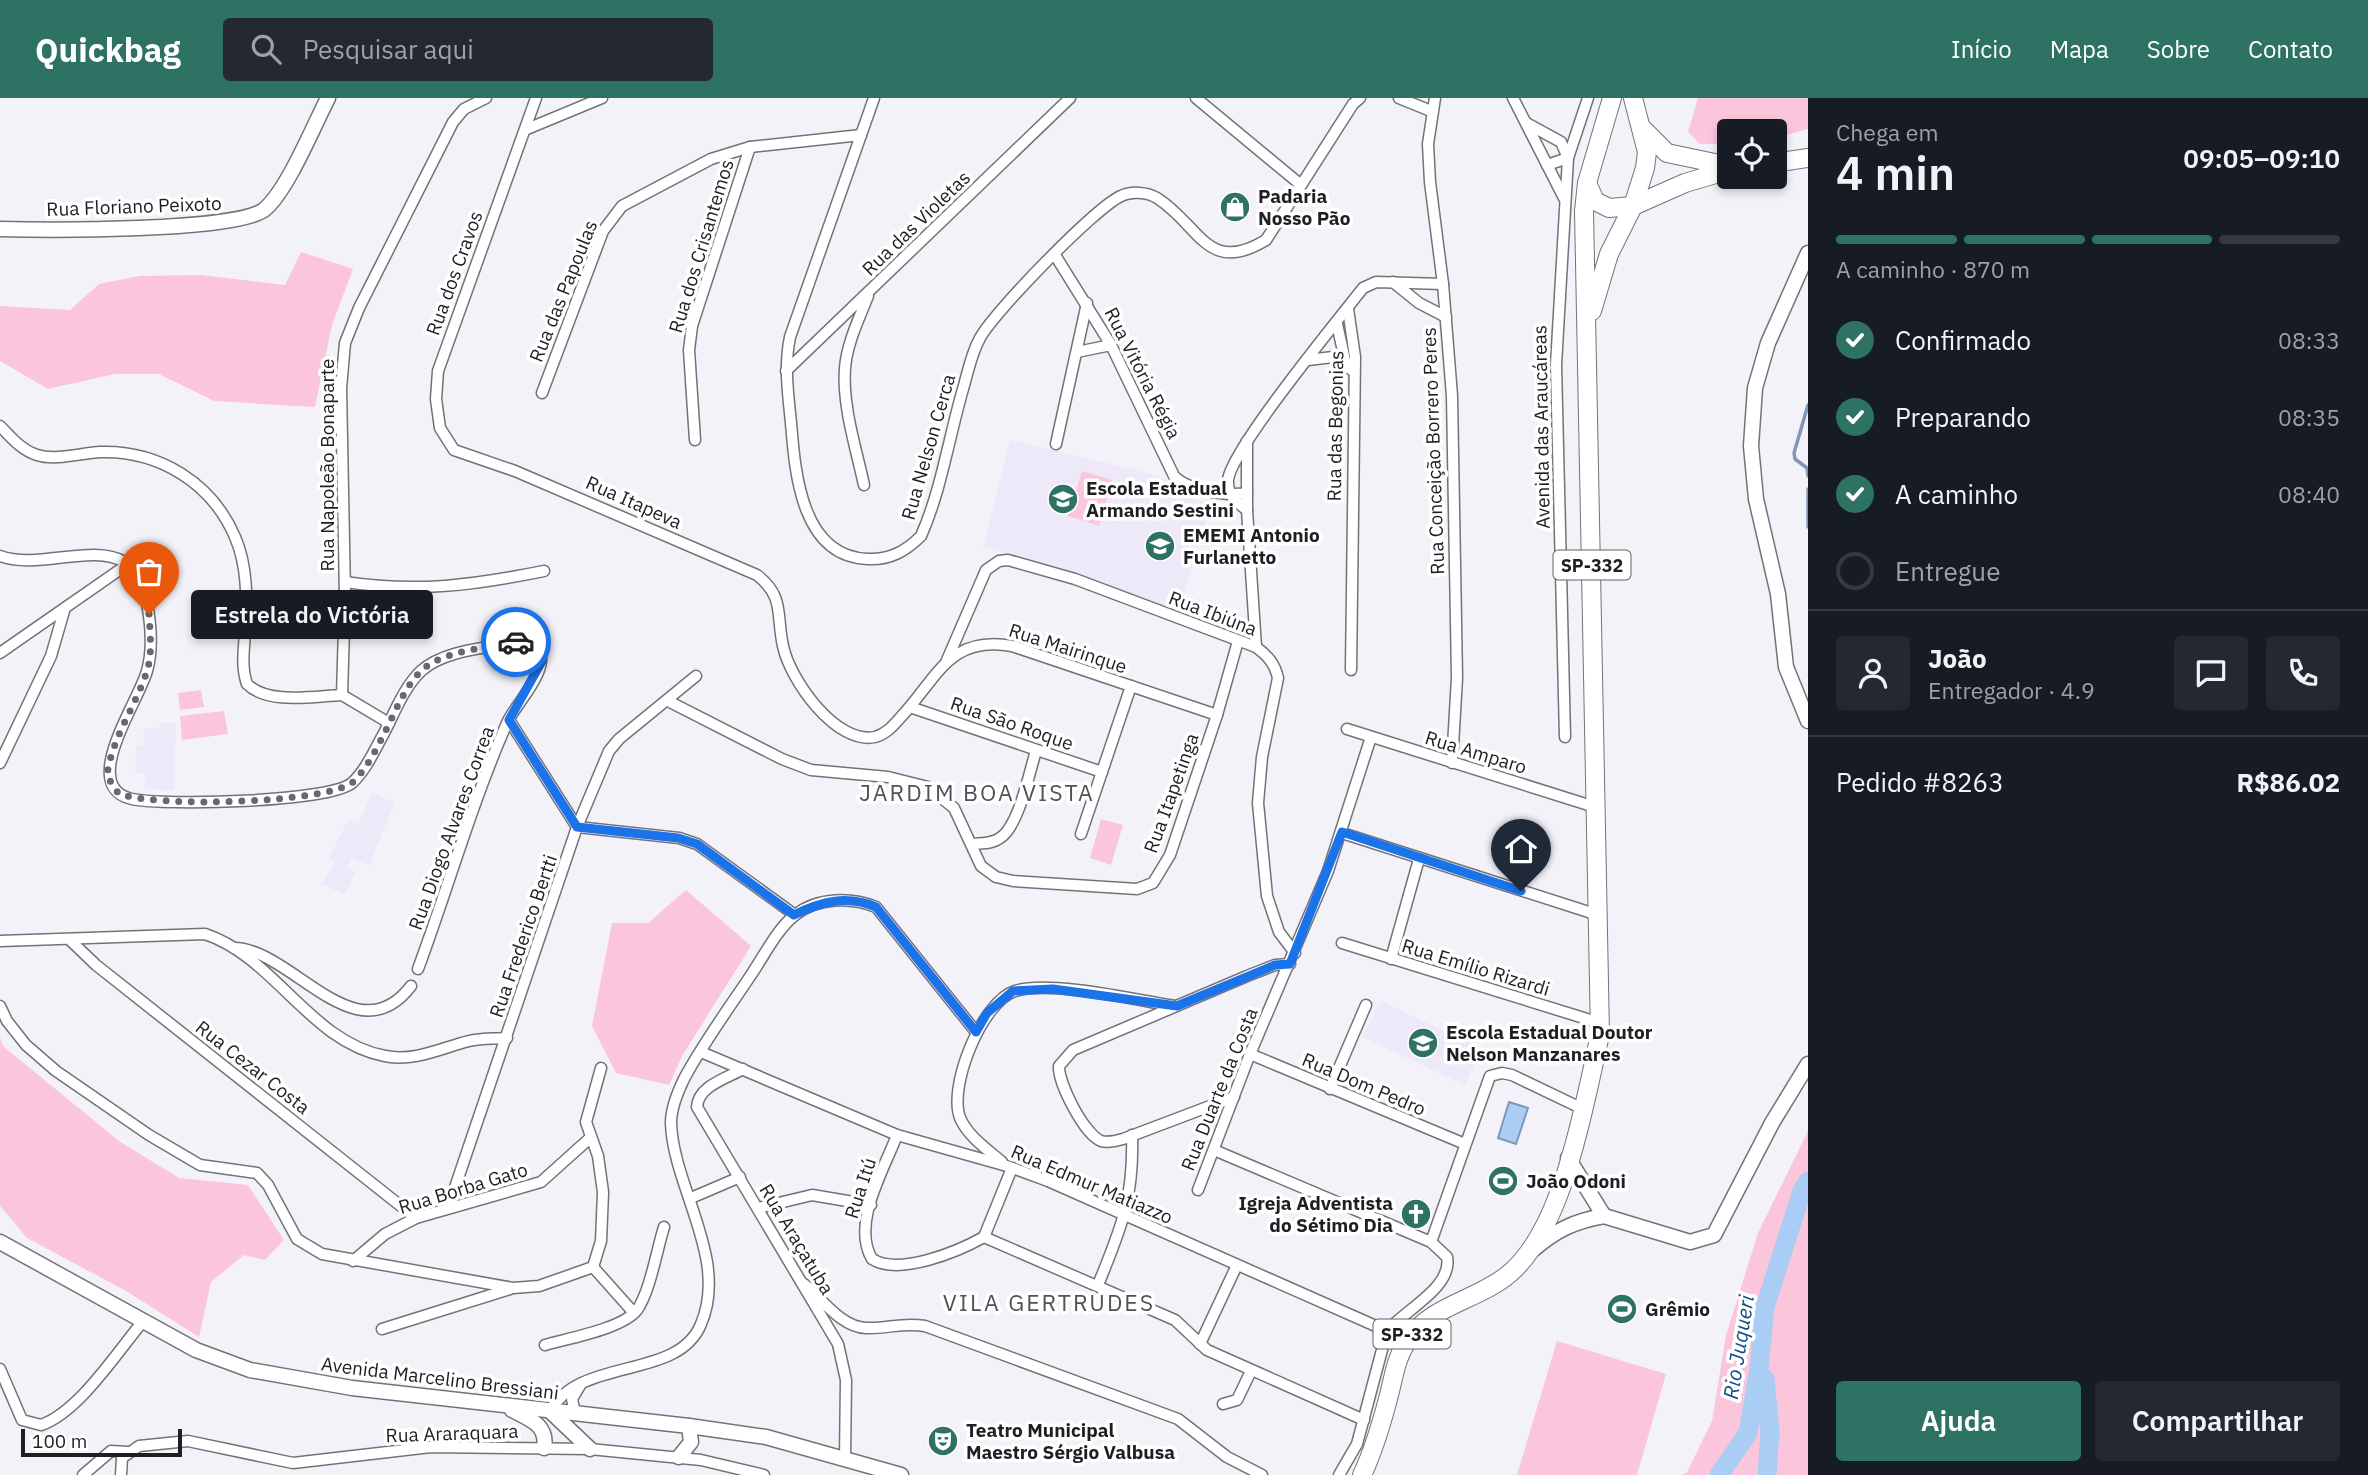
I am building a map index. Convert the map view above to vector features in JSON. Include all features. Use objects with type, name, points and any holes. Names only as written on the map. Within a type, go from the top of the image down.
[{"type":"main road","name":"SP-332","points":[[1362,1475],[1378,1436],[1395,1369],[1407,1340],[1431,1316],[1508,1275],[1534,1249],[1550,1217],[1569,1157],[1583,1109],[1600,1023],[1588,324],[1584,234],[1587,183],[1612,98]]},
{"type":"main road","name":"SP-332","points":[[1588,324],[1609,254],[1633,206],[1646,168],[1647,152],[1633,98]]},
{"type":"main road","points":[[1640,125],[1667,153],[1717,165]]},
{"type":"main road","points":[[1787,161],[1808,158]]},
{"type":"main road","points":[[1587,183],[1590,194],[1601,205],[1616,208],[1633,206],[1717,172]]},
{"type":"main road","points":[[1609,254],[1648,208],[1685,183]]},
{"type":"street","name":"Rua Floriano Peixoto","points":[[0,229],[202,225],[249,218],[270,204],[328,98]]},
{"type":"street","name":"Rua Napoleão Bonaparte","points":[[342,695],[345,582],[341,388],[349,329],[453,122],[464,109],[486,98]]},
{"type":"street","name":"Rua dos Cravos","points":[[465,454],[449,445],[440,428],[436,400],[438,371],[450,331],[527,129],[536,98]]},
{"type":"street","points":[[527,129],[602,98]]},
{"type":"street","name":"Rua Nelson Cerca","points":[[874,98],[790,337],[786,371],[796,476],[808,515],[833,547],[855,559],[877,559],[896,555],[921,536],[927,523],[979,338],[990,322],[1099,212],[1121,196],[1131,193],[1156,198],[1213,248],[1236,254],[1266,240],[1353,104],[1360,98]]},
{"type":"street","name":"Rua das Violetas","points":[[786,371],[1070,98]]},
{"type":"street","points":[[1196,98],[1301,185]]},
{"type":"street","points":[[1399,98],[1431,111]]},
{"type":"street","name":"Rua Conceição Borrero Peres","points":[[1435,98],[1428,144],[1430,182],[1443,284],[1452,396],[1457,678],[1452,763]]},
{"type":"street","points":[[1513,98],[1565,202]]},
{"type":"street","points":[[1539,150],[1580,127],[1588,98]]},
{"type":"street","points":[[1528,124],[1565,145],[1568,158],[1547,165]]},
{"type":"street","name":"Avenida das Araucáreas","points":[[1565,737],[1556,365],[1568,158],[1580,127]]},
{"type":"street","name":"Rua das Papoulas","points":[[542,393],[603,231],[622,206],[655,186],[712,159],[750,147],[861,135]]},
{"type":"street","name":"Rua dos Crisantemos","points":[[695,440],[689,350],[692,326],[750,147]]},
{"type":"street","points":[[1808,253],[1768,343],[1755,388],[1751,446],[1756,499],[1778,594],[1786,667],[1808,721]]},
{"type":"street","name":"Rua Vitória Régia","points":[[1055,255],[1111,345],[1174,476],[1188,487],[1247,493]]},
{"type":"street","points":[[1393,282],[1419,303],[1446,317]]},
{"type":"street","points":[[1209,489],[1231,469],[1247,441],[1370,283],[1443,284]]},
{"type":"street","points":[[864,485],[845,386],[845,366],[852,337],[869,293]]},
{"type":"street","points":[[1056,444],[1087,303]]},
{"type":"street","name":"Rua das Begonias","points":[[1348,309],[1355,345],[1349,368]]},
{"type":"street","name":"Rua das Begonias","points":[[1337,324],[1349,368],[1351,670]]},
{"type":"street","points":[[1077,352],[1111,345]]},
{"type":"street","points":[[1308,360],[1325,356],[1349,368]]},
{"type":"street","points":[[0,426],[16,443],[40,456],[129,452],[170,465],[198,485],[217,506],[242,555],[246,598],[243,668],[247,684],[261,694],[275,696],[342,695],[389,723],[369,763],[353,782],[334,792],[183,802],[142,801],[118,793],[110,784],[108,765],[147,672],[151,650],[144,591],[128,564],[109,557],[15,561],[0,556]]},
{"type":"street","points":[[1247,441],[1247,510],[1256,647]]},
{"type":"street","name":"Rua Itapeva","points":[[465,454],[540,481],[757,575],[768,584],[777,600]]},
{"type":"street","points":[[1231,469],[1246,471]]},
{"type":"street","points":[[1231,469],[1229,493],[1247,510]]},
{"type":"street","name":"Rua Ibiúna","points":[[947,660],[986,570],[999,561],[1025,564],[1075,579],[1256,647],[1275,666],[1278,678],[1260,776],[1258,803],[1267,897],[1279,932],[1293,958]]},
{"type":"street","points":[[0,653],[128,564]]},
{"type":"street","points":[[345,582],[382,588],[456,587],[544,571]]},
{"type":"street","points":[[345,606],[382,588]]},
{"type":"street","name":"Rua Mairinque","points":[[777,600],[783,646],[789,664],[828,720],[856,735],[877,737],[886,732],[910,707],[947,660],[967,647],[992,643],[1217,715]]},
{"type":"street","points":[[0,763],[51,656],[64,611]]},
{"type":"street","name":"Rua Itapetinga","points":[[668,701],[782,760],[811,770],[888,777],[928,787],[954,808],[987,872],[1013,881],[1137,889],[1153,883],[1170,855],[1217,715],[1238,640]]},
{"type":"street","name":"Rua Diogo Alvares Correa","points":[[389,723],[408,688],[430,664],[450,656],[516,642],[534,643],[539,647],[542,661],[509,720],[418,969]]},
{"type":"street","name":"Rua Frederico Bertti","points":[[0,941],[71,941],[192,933],[217,938],[234,948],[327,1028],[345,1042],[365,1050],[405,1058],[470,1041],[507,1038],[577,827],[609,751],[619,739],[696,676]]},
{"type":"street","points":[[1081,834],[1131,686]]},
{"type":"street","name":"Rua São Roque","points":[[910,707],[1102,772]]},
{"type":"street","points":[[509,720],[577,827],[678,838],[697,844],[794,915]]},
{"type":"street","name":"Rua Amparo","points":[[1347,729],[1595,807]]},
{"type":"street","name":"Rua Duarte da Costa","points":[[1198,1190],[1250,1054],[1293,958],[1342,832],[1371,737]]},
{"type":"street","points":[[973,844],[997,841],[1005,835],[1020,803],[1037,751]]},
{"type":"street","points":[[1342,832],[1598,915]]},
{"type":"street","points":[[1391,959],[1419,859]]},
{"type":"street","points":[[590,1449],[550,1410],[561,1395],[583,1382],[682,1349],[701,1325],[708,1288],[705,1253],[671,1122],[677,1095],[701,1052],[774,940],[794,915],[831,901],[850,900],[876,907],[976,1032]]},
{"type":"street","name":"Rua Cezar Costa","points":[[71,941],[96,965],[416,1218]]},
{"type":"street","name":"Rua Emílio Rizardi","points":[[1342,943],[1600,1023]]},
{"type":"street","name":"Rua Frederico Bertti","points":[[234,948],[256,952],[324,995],[356,1008],[382,1009],[394,1004],[411,986]]},
{"type":"street","points":[[1234,1097],[1132,1135],[1113,1141],[1100,1140],[1066,1095],[1059,1079],[1059,1066],[1073,1050],[1293,958]]},
{"type":"street","points":[[1177,1006],[1053,989],[1021,989],[999,1000],[976,1032],[958,1096],[960,1119],[967,1130],[1010,1167],[984,1237],[1175,1320],[1200,1344],[1251,1371],[1364,1420]]},
{"type":"street","points":[[1133,1000],[1136,1023]]},
{"type":"street","points":[[1329,1089],[1366,1005]]},
{"type":"street","points":[[0,1006],[7,1021],[26,1045],[56,1071],[186,1159],[211,1167],[257,1173],[268,1185],[297,1239],[322,1254],[513,1288]]},
{"type":"street","points":[[448,1209],[507,1038]]},
{"type":"street","name":"Rua Edmur Matiazzo","points":[[701,1052],[897,1135],[1010,1167],[1387,1331]]},
{"type":"street","name":"Rua Dom Pedro","points":[[1250,1054],[1465,1144]]},
{"type":"street","points":[[1534,1249],[1555,1231],[1577,1221],[1604,1216],[1690,1242],[1714,1235],[1772,1123],[1808,1065]]},
{"type":"street","points":[[593,1267],[601,1241],[603,1201],[601,1169],[590,1138],[587,1114],[601,1068]]},
{"type":"street","name":"Rua Araçatuba","points":[[743,1069],[707,1088],[697,1100],[700,1114],[838,1343],[846,1380],[845,1459]]},
{"type":"street","points":[[1431,1242],[1487,1081],[1495,1073],[1512,1075],[1583,1109]]},
{"type":"street","name":"Rua Itú","points":[[897,1135],[871,1205],[864,1236],[866,1250],[872,1259],[885,1266],[912,1263],[984,1237]]},
{"type":"street","points":[[1098,1285],[1126,1217],[1132,1135]]},
{"type":"street","name":"Rua Borba Gato","points":[[353,1261],[385,1234],[416,1218],[541,1182],[590,1138]]},
{"type":"street","points":[[1214,1150],[1431,1242],[1442,1249],[1449,1264],[1443,1282],[1399,1317],[1387,1331],[1364,1420],[1349,1461],[1339,1475]]},
{"type":"street","points":[[1569,1157],[1604,1216]]},
{"type":"street","points":[[691,1198],[740,1177]]},
{"type":"street","points":[[758,1208],[812,1195],[871,1205]]},
{"type":"street","points":[[545,1345],[611,1326],[634,1313],[643,1297],[664,1227]]},
{"type":"street","name":"Avenida Marcelino Bressiani","points":[[0,1242],[196,1350],[250,1370],[352,1388],[766,1437],[901,1475]]},
{"type":"street","points":[[1200,1344],[1237,1265]]},
{"type":"street","points":[[382,1329],[513,1288],[539,1286],[593,1267]]},
{"type":"street","points":[[593,1267],[634,1313]]},
{"type":"street","points":[[804,1284],[843,1319],[860,1328],[908,1323],[925,1326],[1082,1386],[1178,1419],[1227,1457],[1262,1475]]},
{"type":"street","points":[[0,1369],[22,1420],[41,1425],[64,1412],[81,1395],[144,1320]]},
{"type":"street","points":[[1223,1404],[1237,1400],[1251,1371]]},
{"type":"street","points":[[575,1413],[572,1399],[583,1382]]},
{"type":"street","points":[[502,1404],[541,1427],[545,1432],[544,1448]]},
{"type":"street","points":[[679,1457],[691,1442],[689,1426]]},
{"type":"street","name":"Rua Araraquara","points":[[83,1475],[106,1453],[116,1450],[128,1452],[149,1444],[188,1441],[293,1463],[431,1447],[590,1449],[679,1457],[733,1466],[764,1475]]},
{"type":"street","points":[[121,1475],[120,1464],[128,1452]]},
{"type":"street","points":[[287,1475],[293,1463]]},
{"type":"shaded area","points":[[1698,98],[1808,98],[1808,129],[1787,135],[1787,119],[1717,119],[1717,144],[1700,144],[1688,132]]},
{"type":"shaded area","points":[[301,252],[353,269],[332,325],[315,407],[214,401],[159,374],[115,374],[48,389],[0,361],[0,306],[70,310],[99,284],[140,276],[201,275],[285,285]]},
{"type":"shaded area","name":"Escola Estadual Armando Sestini","points":[[1010,440],[1137,470],[1169,480],[1182,494],[1200,501],[1212,499],[1179,612],[983,547]]},
{"type":"shaded area","points":[[1082,471],[1112,480],[1099,526],[1068,516]]},
{"type":"shaded area","points":[[201,690],[204,707],[180,710],[178,693]]},
{"type":"shaded area","points":[[224,711],[228,734],[182,740],[180,716]]},
{"type":"shaded area","points":[[159,723],[176,723],[174,790],[145,789],[145,773],[135,773],[136,747],[143,746],[144,728],[159,728]]},
{"type":"shaded area","points":[[373,792],[395,803],[369,865],[352,858],[347,868],[355,872],[345,895],[322,884],[335,862],[329,859],[348,820],[358,824]]},
{"type":"shaded area","points":[[1101,819],[1123,825],[1111,865],[1090,858]]},
{"type":"shaded area","points":[[686,890],[751,946],[682,1056],[669,1085],[616,1073],[592,1026],[612,923],[648,923]]},
{"type":"shaded area","name":"Escola Estadual Doutor Nelson Manzanares","points":[[1381,1001],[1482,1049],[1465,1085],[1362,1037]]},
{"type":"shaded area","points":[[0,1038],[3,1046],[119,1141],[179,1178],[248,1185],[284,1240],[265,1260],[244,1255],[211,1282],[199,1337],[126,1291],[27,1238],[0,1206]]},
{"type":"shaded area","points":[[1808,1131],[1808,1475],[1682,1475],[1687,1472],[1712,1421],[1726,1335],[1758,1233]]},
{"type":"shaded area","points":[[1557,1341],[1666,1374],[1637,1475],[1517,1475]]},
{"type":"water","points":[[1509,1102],[1528,1108],[1516,1144],[1498,1138]]},
{"type":"waterway","points":[[1808,405],[1794,453],[1795,459],[1807,468],[1808,476]]},
{"type":"waterway","points":[[1808,489],[1808,527]]},
{"type":"waterway","name":"Rio Juqueri","points":[[1719,1475],[1748,1433],[1759,1368],[1765,1307],[1802,1191],[1808,1181]]},
{"type":"waterway","points":[[1765,1379],[1770,1432],[1767,1475]]},
{"type":"way so far","points":[[149,614],[151,650],[147,672],[108,765],[107,776],[118,793],[142,801],[183,802],[315,795],[342,790],[353,782],[369,763],[419,672],[450,656],[516,642]]},
{"type":"place","name":"Padaria Nosso Pão","points":[[1235,207]]},
{"type":"place","name":"Escola Estadual Armando Sestini","points":[[1063,499]]},
{"type":"place","name":"EMEMI Antonio Furlanetto","points":[[1160,546]]},
{"type":"place","name":"Estrela do Victória","points":[[149,614]]},
{"type":"place","name":"Escola Estadual Doutor Nelson Manzanares","points":[[1423,1043]]},
{"type":"place","name":"João Odoni","points":[[1503,1181]]},
{"type":"place","name":"Igreja Adventista do Sétimo Dia","points":[[1416,1214]]},
{"type":"place","name":"Grêmio","points":[[1622,1309]]},
{"type":"place","name":"Teatro Municipal Maestro Sérgio Valbusa","points":[[943,1441]]},
{"type":"district","name":"JARDIM BOA VISTA","points":[[977,792]]},
{"type":"district","name":"VILA GERTRUDES","points":[[1049,1302]]},
{"type":"route","points":[[516,642],[534,643],[542,653],[542,661],[509,720],[577,827],[678,838],[697,844],[754,882],[794,915],[814,905],[831,901],[850,900],[876,907],[976,1032],[987,1013],[999,1000],[1013,991],[1028,988],[1053,989],[1177,1006],[1247,975],[1275,965],[1290,964],[1342,832],[1395,852],[1521,891]]}]
